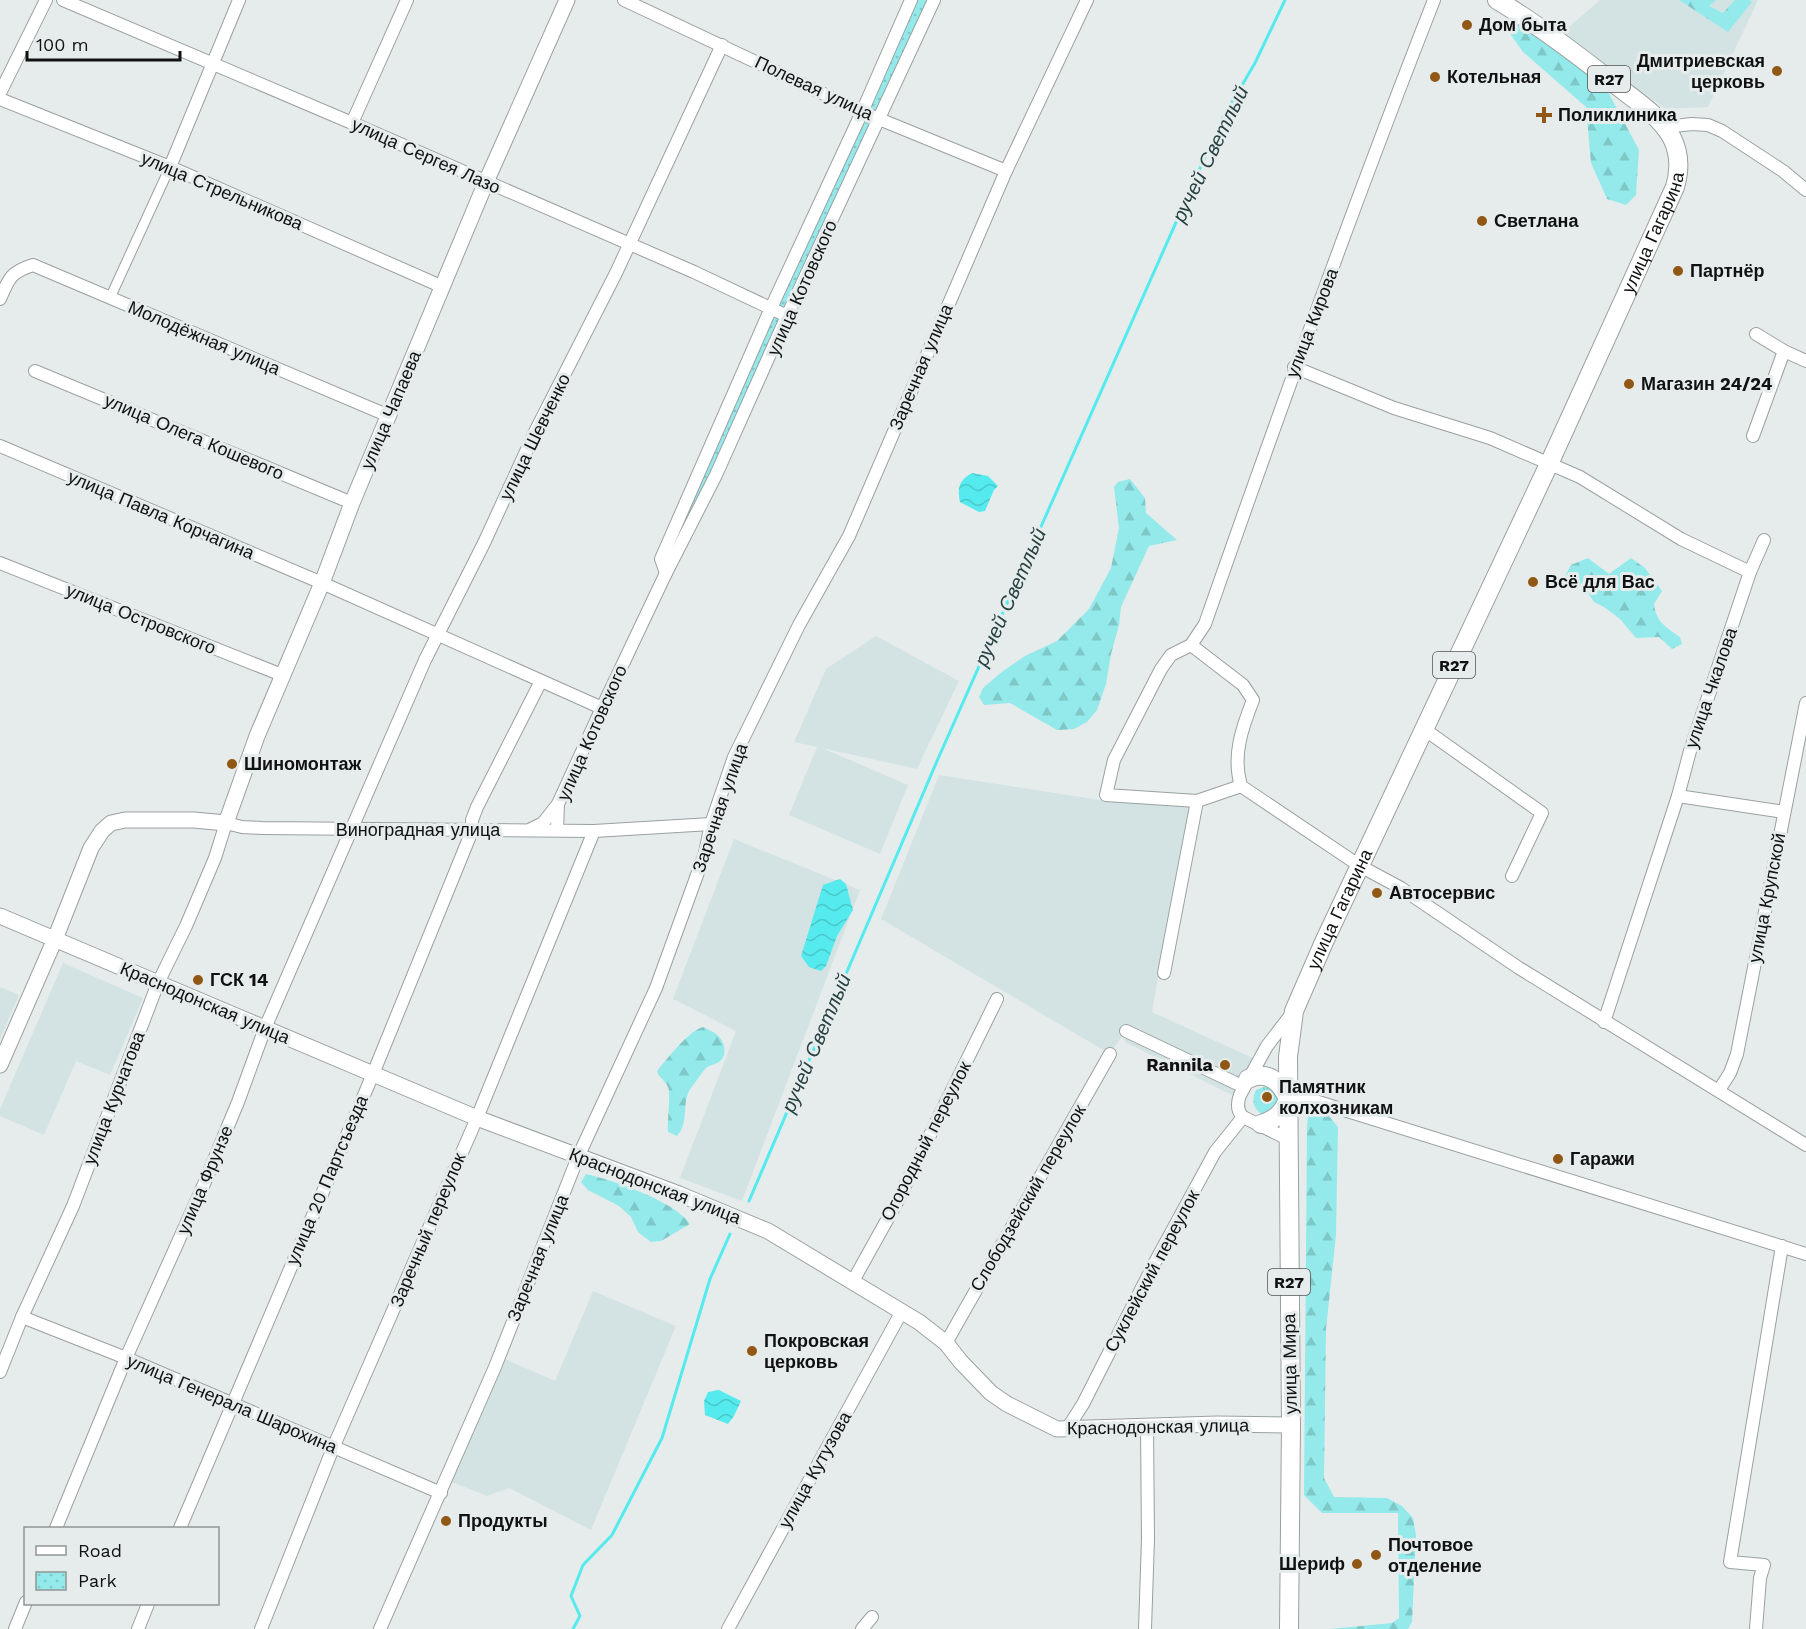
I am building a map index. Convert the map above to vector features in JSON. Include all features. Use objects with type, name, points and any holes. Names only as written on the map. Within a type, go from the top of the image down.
[{"type":"main road","name":"улица Гагарина","points":[[1288,1099],[1288,1057],[1294,1011],[1324,942],[1549,464],[1675,187],[1679,169],[1678,153],[1673,140],[1665,128],[1644,107],[1535,24],[1497,0]]},
{"type":"main road","points":[[1246,1083],[1260,1075],[1269,1077],[1281,1087],[1288,1099],[1279,1115],[1261,1124]]},
{"type":"main road","name":"улица Мира","points":[[1288,1099],[1291,1425],[1289,1629]]},
{"type":"street","points":[[0,93],[46,0]]},
{"type":"street","name":"улица Сергея Лазо","points":[[63,0],[352,123],[787,316]]},
{"type":"street","points":[[110,298],[170,167],[238,0]]},
{"type":"street","points":[[352,123],[407,0]]},
{"type":"street","name":"улица Чапаева","points":[[226,823],[257,735],[322,583],[352,503],[486,183],[567,0]]},
{"type":"street","name":"Полевая улица","points":[[624,0],[862,112],[1006,171]]},
{"type":"street","name":"улица Котовского","points":[[666,573],[661,559],[771,308],[911,0]]},
{"type":"street","name":"улица Котовского","points":[[558,830],[558,804],[666,573],[716,475],[934,0]]},
{"type":"street","name":"Заречная улица","points":[[380,1629],[495,1367],[578,1157],[656,988],[705,853],[711,824],[734,757],[799,625],[849,536],[1006,171],[1087,0]]},
{"type":"street","name":"улица Кирова","points":[[1197,801],[1106,795],[1114,760],[1161,669],[1171,655],[1191,645],[1205,624],[1294,367],[1434,0]]},
{"type":"street","name":"улица Шевченко","points":[[351,830],[425,660],[484,543],[535,432],[558,391],[629,245],[722,45]]},
{"type":"street","name":"улица Стрельникова","points":[[0,99],[170,167],[443,287]]},
{"type":"street","points":[[1665,128],[1692,124],[1708,125],[1722,131],[1806,189]]},
{"type":"street","name":"Молодёжная улица","points":[[0,299],[10,277],[20,269],[33,265],[389,416]]},
{"type":"street","points":[[1756,334],[1806,361]]},
{"type":"street","points":[[1753,436],[1784,351]]},
{"type":"street","points":[[1294,367],[1394,408],[1490,438],[1580,477],[1681,539],[1750,573]]},
{"type":"street","name":"улица Олега Кошевого","points":[[35,370],[352,503]]},
{"type":"street","name":"улица Павла Корчагина","points":[[0,446],[322,583],[602,708]]},
{"type":"street","name":"улица Чкалова","points":[[1604,1022],[1678,796],[1690,751],[1750,573],[1764,540]]},
{"type":"street","name":"улица Островского","points":[[0,563],[282,675]]},
{"type":"street","points":[[1191,645],[1243,685],[1253,700],[1241,732],[1236,771],[1241,786],[1360,866],[1401,888],[1519,968],[1806,1145]]},
{"type":"street","name":"улица 20 Партсъезда","points":[[180,1527],[373,1074],[472,831],[472,820],[477,807],[541,681]]},
{"type":"street","name":"улица Крупской","points":[[1719,1090],[1730,1073],[1737,1054],[1806,703]]},
{"type":"street","points":[[1424,729],[1542,813],[1512,876]]},
{"type":"street","points":[[1164,973],[1197,801],[1241,786]]},
{"type":"street","points":[[1678,796],[1784,812]]},
{"type":"street","points":[[530,829],[543,824],[558,804]]},
{"type":"street","name":"Виноградная улица","points":[[55,939],[91,848],[102,831],[111,823],[125,820],[194,820],[262,828],[472,831],[530,829],[594,831],[711,824]]},
{"type":"street","name":"улица Курчатова","points":[[0,1372],[22,1317],[73,1206],[158,983],[186,926],[215,858],[226,823]]},
{"type":"street","name":"улица Фрунзе","points":[[56,1527],[126,1358],[204,1184],[238,1102],[265,1028],[351,830]]},
{"type":"street","name":"Заречный переулок","points":[[261,1629],[333,1448],[477,1118],[594,831]]},
{"type":"street","name":"Краснодонская улица","points":[[0,915],[477,1118],[679,1194],[768,1231],[902,1311],[936,1334],[991,1393],[1007,1404],[1057,1429],[1291,1425]]},
{"type":"street","points":[[0,1065],[55,939]]},
{"type":"street","name":"Огородный переулок","points":[[853,1281],[897,1202],[998,999]]},
{"type":"street","points":[[1288,1139],[1244,1117],[1239,1111],[1238,1103],[1246,1083],[1279,1029],[1294,1011]]},
{"type":"street","points":[[1126,1031],[1246,1083]]},
{"type":"street","name":"Слободзейский переулок","points":[[946,1343],[1110,1054]]},
{"type":"street","points":[[1288,1099],[1312,1100],[1806,1254]]},
{"type":"street","name":"Суклейский переулок","points":[[1067,1429],[1083,1404],[1154,1264],[1215,1152],[1223,1139],[1244,1117]]},
{"type":"street","points":[[1755,1629],[1760,1578],[1764,1565],[1730,1562],[1782,1246]]},
{"type":"street","name":"улица Кутузова","points":[[728,1629],[902,1311]]},
{"type":"street","name":"улица Генерала Шарохина","points":[[22,1317],[126,1358],[441,1493]]},
{"type":"street","points":[[1145,1629],[1148,1539],[1147,1426]]},
{"type":"street","points":[[15,1629],[25,1605]]},
{"type":"street","points":[[138,1629],[148,1605]]},
{"type":"street","points":[[862,1629],[872,1617]]},
{"type":"shaded area","points":[[1600,0],[1758,0],[1708,107],[1666,109],[1562,33]]},
{"type":"shaded area","points":[[876,636],[959,681],[917,769],[822,748],[908,785],[880,854],[789,815],[817,747],[794,742],[826,669]]},
{"type":"shaded area","points":[[939,775],[1107,801],[1189,806],[1152,1012],[1255,1059],[1234,1096],[1125,1042],[1125,1032],[1110,1054],[881,919]]},
{"type":"shaded area","points":[[734,839],[860,890],[742,1201],[680,1178],[736,1031],[673,999]]},
{"type":"shaded area","points":[[63,963],[143,998],[110,1075],[76,1061],[44,1135],[0,1116],[0,1109]]},
{"type":"shaded area","points":[[0,987],[19,995],[0,1039]]},
{"type":"shaded area","points":[[593,1291],[676,1326],[591,1530],[509,1488],[487,1496],[452,1482],[505,1359],[555,1381]]},
{"type":"green space","points":[[911,0],[934,0],[666,573],[661,559]]},
{"type":"green space","points":[[1679,0],[1716,0],[1709,6],[1723,13],[1735,0],[1752,2],[1728,32]]},
{"type":"green space","points":[[1521,22],[1607,90],[1639,150],[1636,195],[1626,205],[1607,199],[1591,163],[1586,107],[1523,52],[1511,35],[1514,27]]},
{"type":"green space","points":[[1130,479],[1145,498],[1146,513],[1177,540],[1149,546],[1121,607],[1106,684],[1097,710],[1087,722],[1074,729],[1057,730],[1010,703],[984,705],[979,697],[983,688],[1025,656],[1057,641],[1089,609],[1111,568],[1119,528],[1114,487],[1118,482]]},
{"type":"green space","points":[[1588,558],[1609,574],[1631,558],[1645,568],[1662,591],[1654,604],[1657,615],[1663,624],[1680,637],[1682,644],[1672,649],[1659,637],[1636,638],[1620,619],[1594,602],[1586,590],[1572,582],[1566,574],[1571,565]]},
{"type":"green space","points":[[704,1027],[719,1036],[725,1053],[721,1061],[706,1068],[689,1091],[683,1125],[677,1136],[668,1132],[669,1090],[657,1071],[686,1038]]},
{"type":"green space","points":[[1269,1085],[1283,1104],[1263,1115],[1255,1107],[1254,1097],[1256,1090]]},
{"type":"green space","points":[[1316,1109],[1328,1115],[1338,1127],[1336,1235],[1326,1329],[1324,1478],[1334,1497],[1387,1498],[1402,1506],[1413,1518],[1416,1535],[1412,1622],[1408,1629],[1330,1629],[1392,1623],[1399,1618],[1398,1513],[1322,1513],[1304,1495],[1307,1128],[1308,1113]]},
{"type":"green space","points":[[586,1174],[626,1186],[657,1200],[682,1215],[690,1224],[661,1241],[651,1242],[638,1232],[631,1217],[619,1206],[588,1190],[581,1182]]},
{"type":"water","points":[[972,473],[988,476],[998,486],[985,511],[979,512],[960,502],[960,485]]},
{"type":"water","points":[[840,879],[846,884],[853,910],[837,936],[826,966],[821,971],[809,967],[801,956],[823,885]]},
{"type":"water","points":[[719,1390],[741,1401],[728,1424],[705,1415],[704,1401],[708,1392]]},
{"type":"waterway","name":"ручей Светлый","points":[[749,1201],[937,761],[1221,121],[1255,63],[1285,0]]},
{"type":"waterway","name":"ручей Светлый","points":[[573,1629],[580,1616],[571,1596],[583,1565],[612,1535],[662,1438],[710,1279],[730,1234]]},
{"type":"place","name":"Дом быта","points":[[1467,25]]},
{"type":"place","name":"Дмитриевская церковь","points":[[1777,71]]},
{"type":"place","name":"Котельная","points":[[1435,77]]},
{"type":"place","name":"Поликлиника","points":[[1544,115]]},
{"type":"place","name":"Светлана","points":[[1482,221]]},
{"type":"place","name":"Партнёр","points":[[1678,271]]},
{"type":"place","name":"Магазин 24/24","points":[[1629,384]]},
{"type":"place","name":"Всё для Вас","points":[[1533,582]]},
{"type":"place","name":"Шиномонтаж","points":[[232,764]]},
{"type":"place","name":"Автосервис","points":[[1377,893]]},
{"type":"place","name":"ГСК 14","points":[[198,980]]},
{"type":"place","name":"Rannila","points":[[1225,1065]]},
{"type":"place","name":"Памятник колхозникам","points":[[1267,1097]]},
{"type":"place","name":"Гаражи","points":[[1558,1159]]},
{"type":"place","name":"Покровская церковь","points":[[752,1351]]},
{"type":"place","name":"Продукты","points":[[446,1521]]},
{"type":"place","name":"Почтовое отделение","points":[[1376,1555]]},
{"type":"place","name":"Шериф","points":[[1357,1564]]}]
